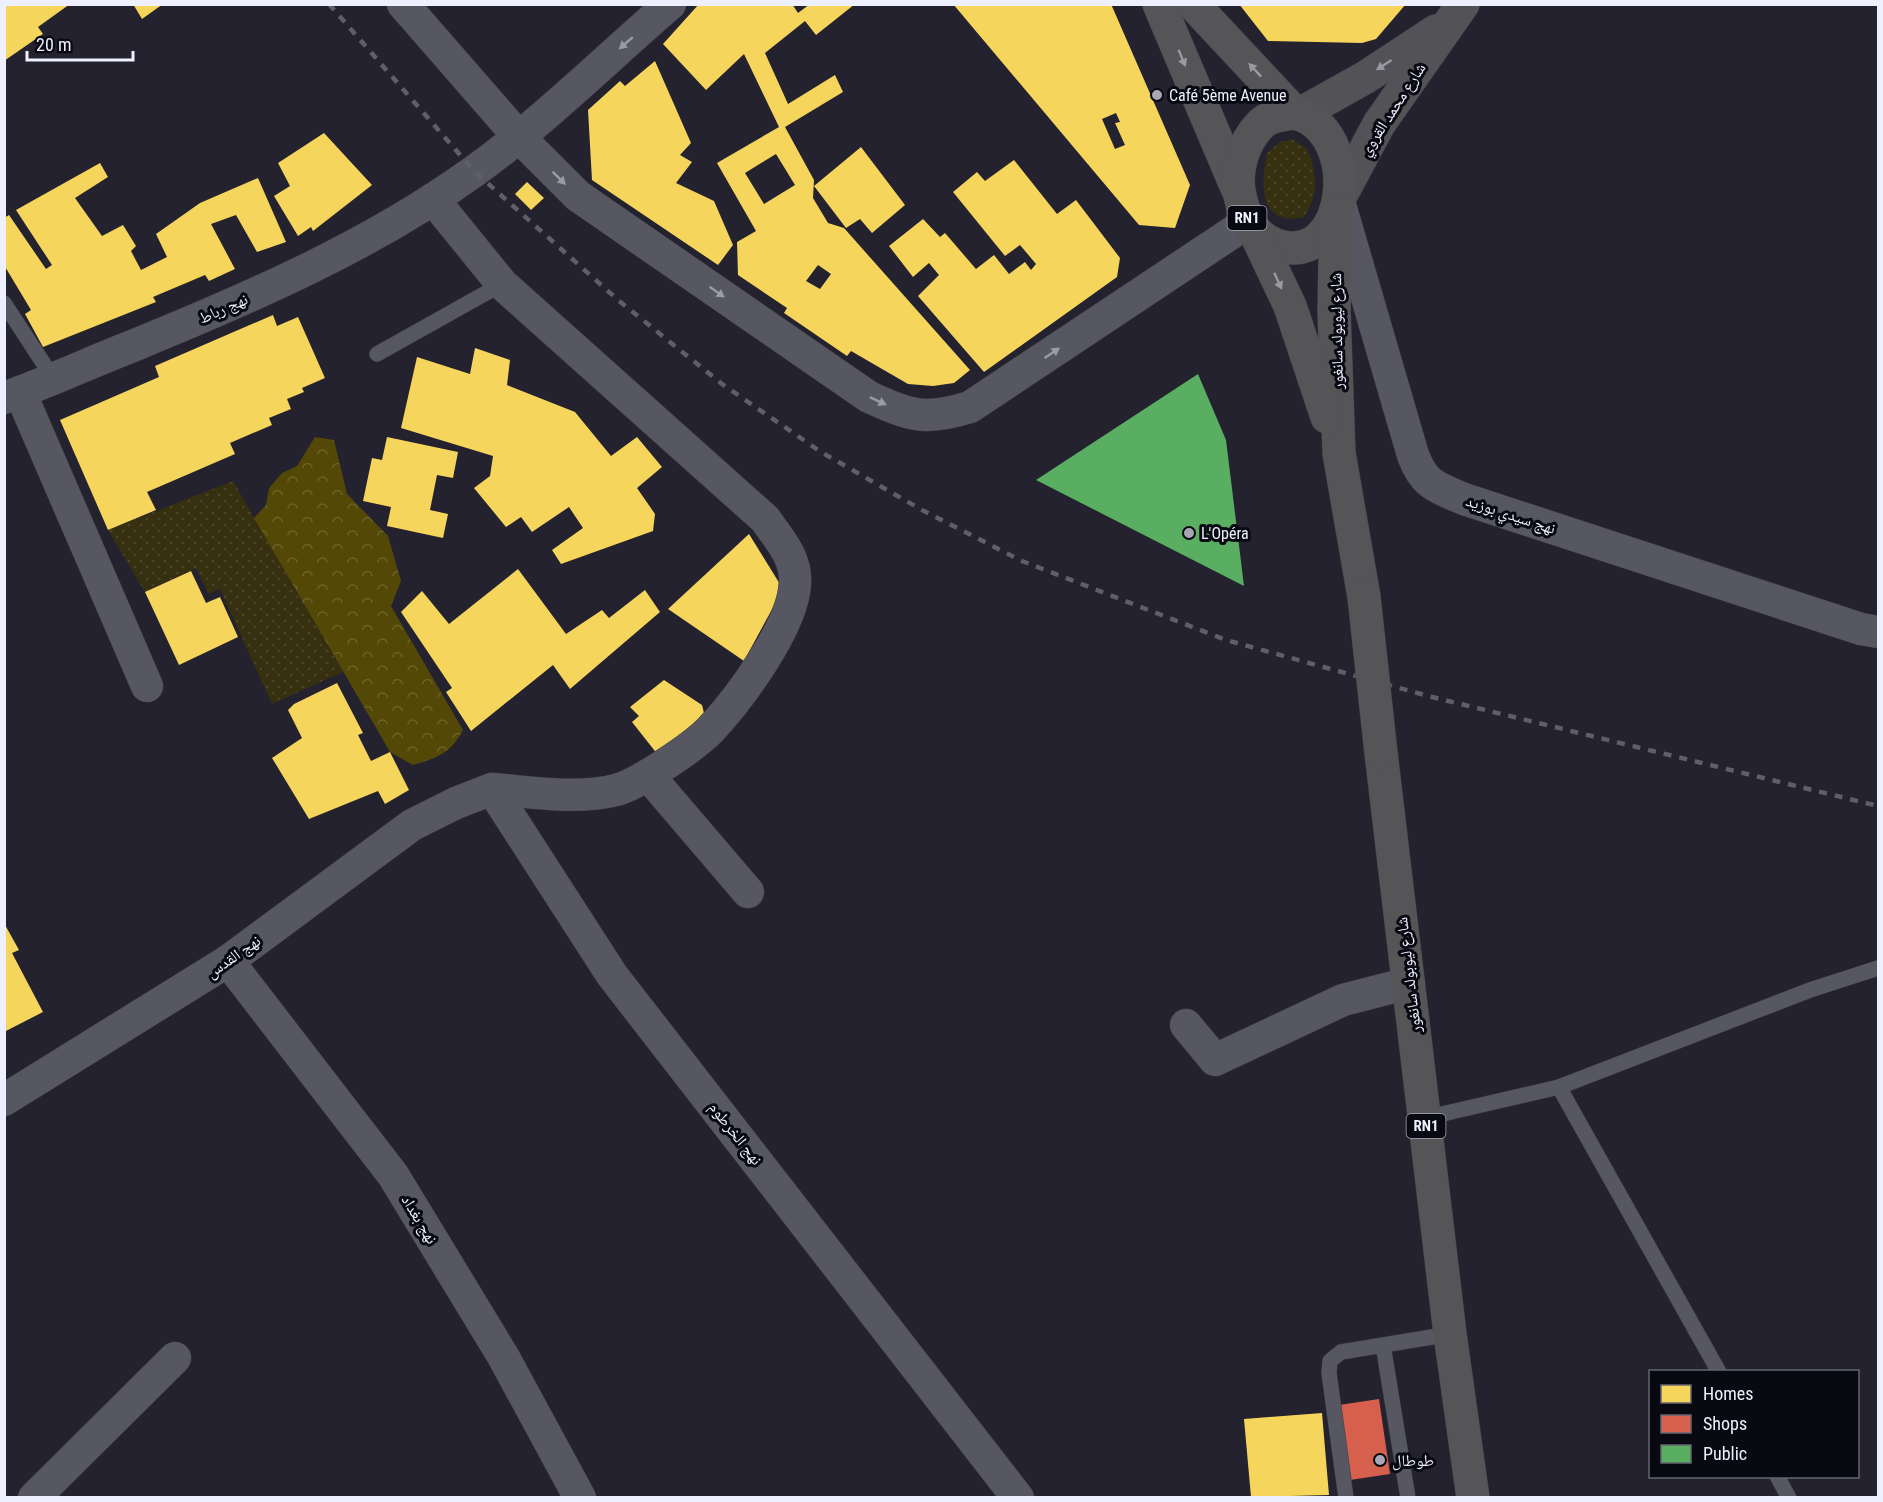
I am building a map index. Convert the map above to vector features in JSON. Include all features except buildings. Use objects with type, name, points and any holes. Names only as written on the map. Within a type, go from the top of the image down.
[{"type":"main road","name":"شارع ليوبولد سانغور","points":[[1159,4],[1251,225],[1290,306],[1340,453]]},
{"type":"main road","name":"شارع ليوبولد سانغور","points":[[1193,4],[1297,114]]},
{"type":"main road","name":"شارع محمد القروي","points":[[1297,114],[1366,77],[1457,13]]},
{"type":"main road","name":"شارع محمد القروي","points":[[1338,203],[1379,124],[1457,13]]},
{"type":"main road","name":"شارع ليوبولد سانغور","points":[[1238,190],[1238,172],[1243,154],[1262,123],[1277,115],[1297,114],[1314,120],[1325,130],[1338,162],[1334,312],[1340,453],[1364,597],[1450,1334],[1473,1497]]},
{"type":"main road","name":"RN1","points":[[1251,225],[1266,241],[1283,247],[1301,246],[1317,239],[1330,226],[1338,203]]},
{"type":"street","points":[[403,4],[518,136],[578,196],[869,397],[907,414],[940,417],[970,407],[1251,225]]},
{"type":"street","name":"نهج رباط","points":[[12,395],[271,287],[319,264],[433,199],[518,136],[670,4]]},
{"type":"street","points":[[433,199],[502,284],[765,519],[789,554],[795,584],[786,616],[753,678],[710,731],[648,776],[616,790],[570,795],[492,789]]},
{"type":"street","name":"نهج سيدي بوزيد","points":[[1338,203],[1413,454],[1420,474],[1436,487],[1464,499],[1861,629],[1878,632]]},
{"type":"street","points":[[12,395],[147,686]]},
{"type":"street","points":[[648,776],[748,892]]},
{"type":"street","name":"نهج القدس","points":[[4,1100],[228,961],[412,825],[456,803],[492,789]]},
{"type":"street","name":"نهج الخرطوم","points":[[492,789],[612,975],[1018,1497]]},
{"type":"street","name":"نهج بغداد","points":[[228,961],[393,1175],[503,1356],[580,1497]]},
{"type":"street","points":[[1186,1025],[1215,1060],[1343,1000],[1409,983]]},
{"type":"street","points":[[34,1497],[175,1359]]},
{"type":"lane","points":[[377,354],[502,284]]},
{"type":"lane","points":[[4,303],[54,378]]},
{"type":"lane","points":[[1425,1118],[1559,1087],[1810,990],[1878,968]]},
{"type":"lane","points":[[1559,1087],[1718,1370]]},
{"type":"lane","points":[[1346,1497],[1329,1373],[1330,1361],[1341,1352],[1450,1334]]},
{"type":"lane","points":[[1383,1345],[1408,1497]]},
{"type":"lane","points":[[1778,1478],[1789,1497]]},
{"type":"shaded area","points":[[1292,139],[1307,149],[1313,167],[1315,184],[1312,200],[1304,217],[1289,218],[1278,216],[1270,209],[1264,190],[1264,177],[1267,153],[1280,142]]},
{"type":"shaded area","points":[[233,481],[343,672],[272,704],[220,589],[209,594],[196,568],[145,592],[108,530]]},
{"type":"green space","points":[[315,437],[334,440],[347,494],[388,536],[401,581],[391,606],[463,730],[454,744],[443,754],[429,760],[413,765],[390,752],[254,518],[266,505],[269,488],[282,473],[297,466]]},
{"type":"railway","points":[[329,4],[474,171],[618,300],[722,384],[821,452],[922,510],[1022,561],[1226,640],[1432,697],[1878,806]]},
{"type":"place","name":"Café 5ème Avenue","points":[[1157,95]]},
{"type":"place","name":"L'Opéra","points":[[1189,533]]},
{"type":"place","name":"طوطال","points":[[1380,1460]]}]
